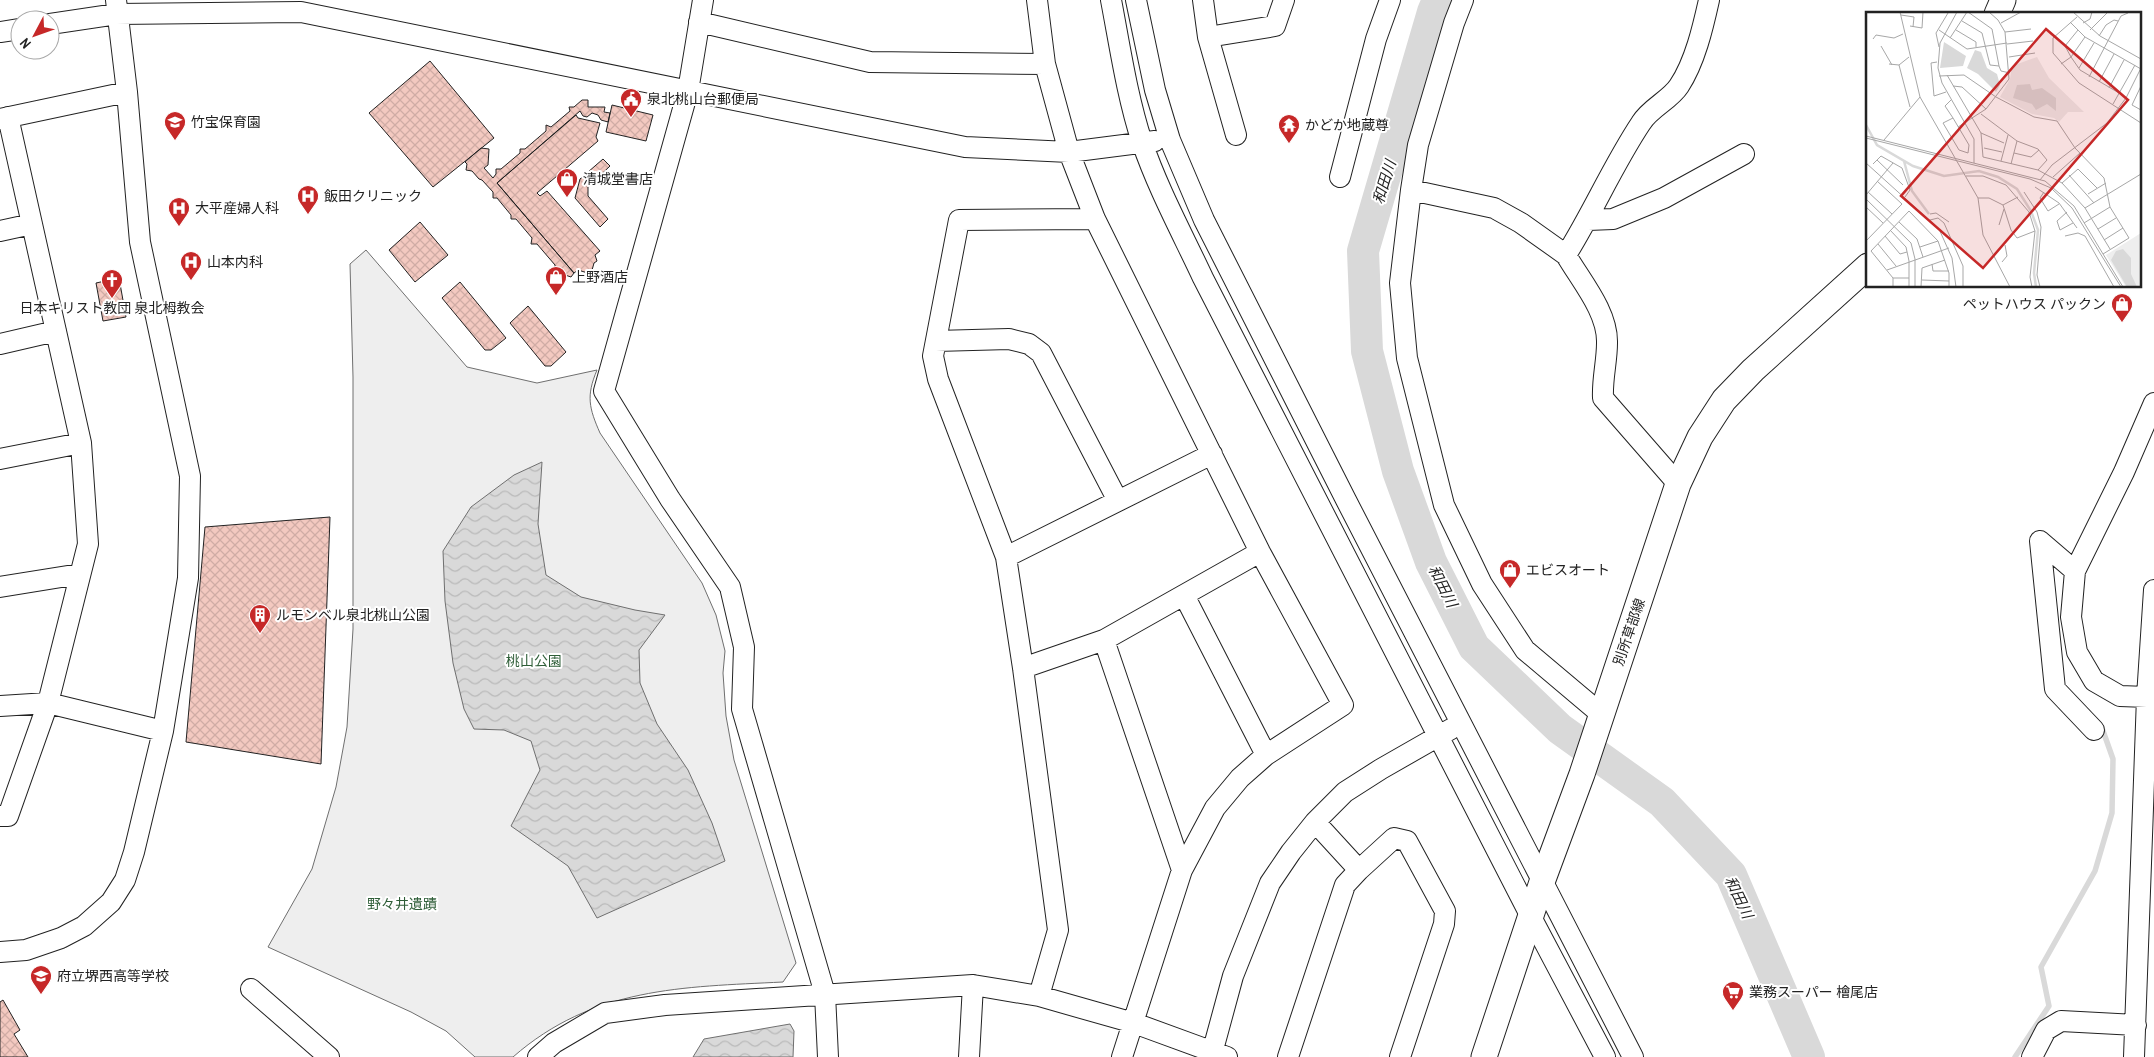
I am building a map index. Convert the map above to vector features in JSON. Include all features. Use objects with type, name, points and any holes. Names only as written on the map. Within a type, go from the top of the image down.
[{"type":"main road","points":[[1998,12],[2003,0]]},
{"type":"main road","name":"別所草部線","points":[[1484,1057],[1542,882],[1582,774],[1678,484],[1700,437],[1724,400],[1753,370],[1866,268]]},
{"type":"street","points":[[703,0],[688,91],[604,391],[670,499],[730,587],[744,647],[742,708],[825,994],[828,1057]]},
{"type":"street","points":[[1037,0],[1045,64],[1069,152],[1095,219],[1260,552],[1343,705],[1266,755],[1240,778],[1215,808],[1182,870],[1122,1057]]},
{"type":"street","points":[[1112,0],[1130,98],[1142,142],[1167,201],[1203,278],[1531,917],[1605,1057]]},
{"type":"street","points":[[1136,0],[1155,90],[1170,140],[1204,220],[1633,1057]]},
{"type":"street","points":[[1203,0],[1208,37],[1236,135]]},
{"type":"street","points":[[1208,37],[1276,26],[1284,0]]},
{"type":"street","points":[[1340,177],[1376,39],[1390,0]]},
{"type":"street","points":[[1463,0],[1454,23],[1418,145],[1400,283],[1407,358],[1444,505],[1482,584],[1525,650],[1600,719]]},
{"type":"street","points":[[1566,255],[1588,220],[1642,120],[1679,87],[1702,36],[1709,0]]},
{"type":"street","points":[[60,21],[117,7],[301,12],[965,148],[1069,152],[1170,140]]},
{"type":"street","points":[[0,952],[26,950],[61,938],[84,926],[110,902],[125,880],[134,852],[163,731],[188,578],[190,476],[140,242],[127,92],[117,7]]},
{"type":"street","points":[[699,22],[870,62],[1045,64]]},
{"type":"street","points":[[0,816],[8,816],[48,702],[88,544],[81,443],[32,224],[4,118],[127,92]]},
{"type":"street","points":[[1588,220],[1614,219],[1664,198],[1744,154]]},
{"type":"street","points":[[1411,190],[1494,208],[1521,223],[1566,255],[1602,315],[1607,342],[1602,382],[1603,398],[1678,484]]},
{"type":"street","points":[[1039,996],[1058,930],[1023,668],[1006,557],[938,379],[933,356],[959,220],[1095,219]]},
{"type":"street","points":[[0,231],[32,224]]},
{"type":"street","points":[[0,344],[56,331]]},
{"type":"street","points":[[936,340],[1010,339],[1029,344],[1041,353],[1118,502]]},
{"type":"street","points":[[2147,697],[2120,696],[2094,681],[2077,652],[2071,617],[2076,571],[2124,472],[2154,403]]},
{"type":"street","points":[[0,459],[81,443]]},
{"type":"street","points":[[1006,557],[1212,454]]},
{"type":"street","points":[[2076,571],[2040,541],[2055,689],[2094,730]]},
{"type":"street","points":[[1023,668],[1104,640],[1260,552]]},
{"type":"street","points":[[0,587],[80,574]]},
{"type":"street","points":[[2134,1057],[2147,697],[2154,590]]},
{"type":"street","points":[[1184,595],[1266,755]]},
{"type":"street","points":[[1104,640],[1182,870]]},
{"type":"street","points":[[0,706],[48,702],[163,731]]},
{"type":"street","points":[[538,1057],[557,1050],[606,1013],[665,1004],[973,985],[1039,996],[1134,1023],[1217,1055],[1233,976],[1270,883],[1291,852],[1315,822],[1345,792],[1381,769],[1462,723]]},
{"type":"street","points":[[1315,822],[1359,870]]},
{"type":"street","points":[[1288,1057],[1346,885],[1359,870],[1394,838],[1407,841],[1445,911],[1444,924],[1400,1057]]},
{"type":"street","points":[[970,1057],[973,985]]},
{"type":"street","points":[[252,989],[329,1057]]},
{"type":"street","points":[[2032,1057],[2046,1030],[2060,1021],[2136,1025]]},
{"type":"green space","name":"桃山公園","points":[[366,250],[467,367],[537,383],[597,370],[591,387],[590,402],[600,433],[702,583],[716,615],[725,651],[723,673],[726,716],[734,760],[796,963],[783,982],[674,989],[640,995],[607,1004],[575,1016],[543,1034],[513,1057],[475,1057],[446,1031],[411,1012],[268,947],[312,869],[336,787],[347,727],[353,629],[353,377],[350,264]]},
{"type":"water","points":[[542,462],[538,524],[546,575],[581,597],[665,615],[639,650],[640,683],[657,724],[688,770],[712,823],[725,861],[597,918],[568,866],[511,826],[540,770],[531,741],[504,730],[474,729],[464,709],[453,663],[445,601],[443,551],[471,507],[514,475]]},
{"type":"water","points":[[790,1024],[794,1031],[793,1057],[693,1057],[704,1039]]},
{"type":"building","points":[[430,61],[494,138],[433,187],[369,113]]},
{"type":"building","points":[[582,100],[588,100],[588,107],[605,107],[604,112],[610,113],[608,122],[601,120],[598,115],[592,113],[587,117],[583,116],[580,111],[497,183],[574,273],[571,277],[565,275],[560,269],[555,270],[555,265],[537,244],[531,244],[532,238],[516,219],[511,219],[511,215],[497,198],[493,198],[493,192],[482,180],[472,171],[466,170],[467,164],[465,162],[481,148],[489,149],[488,165],[484,168],[493,178],[496,174],[496,169],[501,169],[520,153],[520,149],[525,149],[546,131],[546,125],[551,127],[570,111],[569,107],[574,107]]},
{"type":"building","points":[[612,105],[653,115],[646,141],[606,132]]},
{"type":"building","points":[[576,115],[578,118],[600,123],[596,137],[598,141],[537,193],[540,196],[547,191],[600,251],[595,255],[597,261],[594,263],[591,274],[578,270],[574,273],[497,183]]},
{"type":"building","points":[[603,159],[610,166],[588,187],[588,196],[608,219],[600,227],[575,198],[580,179]]},
{"type":"building","points":[[420,222],[448,255],[415,282],[389,250]]},
{"type":"building","points":[[119,278],[126,317],[103,321],[96,283]]},
{"type":"building","points":[[460,282],[506,338],[491,350],[485,350],[442,298]]},
{"type":"building","points":[[528,306],[566,352],[551,366],[545,366],[510,323]]},
{"type":"building","name":"ルモンベル泉北桃山公園","points":[[330,517],[321,764],[186,742],[205,527]]},
{"type":"building","points":[[3,1000],[20,1030],[14,1034],[28,1057],[0,1057],[0,1002]]},
{"type":"waterway","name":"和田川","points":[[1438,0],[1363,251],[1367,351],[1398,471],[1431,562],[1474,647],[1560,729],[1662,802],[1731,875],[1809,1057]]},
{"type":"waterway","points":[[2015,1057],[2049,1006],[2041,967],[2095,871],[2112,813],[2113,759],[2102,728]]},
{"type":"place","name":"泉北桃山台郵便局","points":[[631,118]]},
{"type":"place","name":"竹宝保育園","points":[[175,141]]},
{"type":"place","name":"かどか地蔵尊","points":[[1289,144]]},
{"type":"place","name":"清城堂書店","points":[[567,198]]},
{"type":"place","name":"飯田クリニック","points":[[308,215]]},
{"type":"place","name":"大平産婦人科","points":[[179,227]]},
{"type":"place","name":"山本内科","points":[[191,281]]},
{"type":"place","name":"上野酒店","points":[[556,296]]},
{"type":"place","name":"日本キリスト教団 泉北栂教会","points":[[112,299]]},
{"type":"place","name":"ペットハウス パックン","points":[[2122,323]]},
{"type":"place","name":"エビスオート","points":[[1510,589]]},
{"type":"place","name":"ルモンベル泉北桃山公園","points":[[260,634]]},
{"type":"place","name":"府立堺西高等学校","points":[[41,995]]},
{"type":"place","name":"業務スーパー 檜尾店","points":[[1733,1011]]},
{"type":"park label","name":"野々井遺蹟","points":[[402,904]]}]
